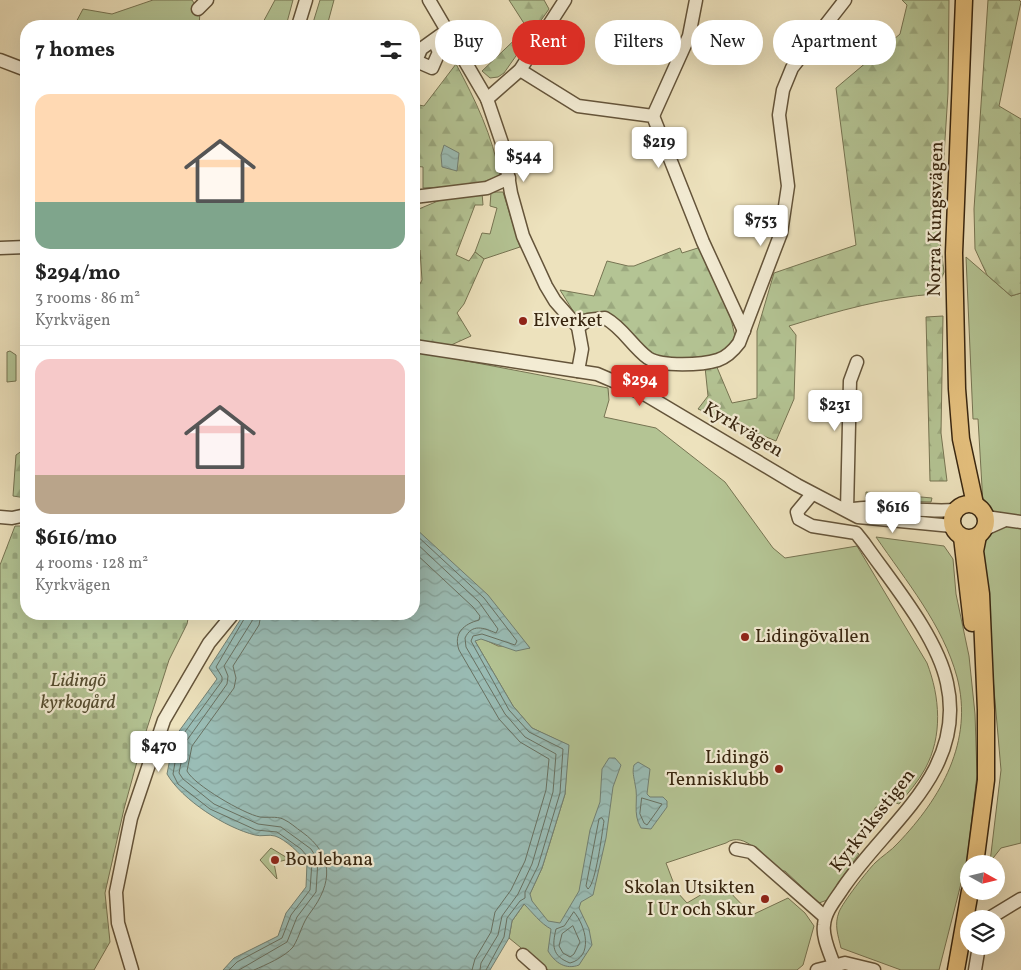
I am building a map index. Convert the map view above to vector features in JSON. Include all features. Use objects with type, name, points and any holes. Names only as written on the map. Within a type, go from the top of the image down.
[{"type":"main road","name":"Norra Kungsvägen","points":[[964,0],[954,253],[961,488],[956,509],[952,515],[972,529]]},
{"type":"main road","name":"Norra Kungsvägen","points":[[961,439],[975,504]]},
{"type":"main road","points":[[956,509],[968,503],[975,504],[981,508],[972,529],[981,594],[986,672],[984,688],[986,780],[976,855]]},
{"type":"main road","points":[[956,970],[968,900]]},
{"type":"street","points":[[300,20],[306,0]]},
{"type":"street","points":[[429,0],[440,20]]},
{"type":"street","points":[[487,99],[520,70],[565,0]]},
{"type":"street","points":[[696,0],[689,36],[653,116],[703,242],[744,331]]},
{"type":"street","points":[[578,327],[588,320],[605,318],[619,327],[649,358],[666,364],[718,360],[732,352],[744,331],[781,233],[788,186],[778,115],[783,90],[792,68],[845,0]]},
{"type":"street","points":[[0,60],[20,68]]},
{"type":"street","points":[[466,65],[487,99],[503,146],[511,193],[523,236],[536,267],[556,301],[578,327],[582,349],[578,371]]},
{"type":"street","points":[[520,70],[578,106],[653,116]]},
{"type":"street","points":[[420,196],[487,188],[509,178]]},
{"type":"street","points":[[0,248],[20,247]]},
{"type":"street","name":"Kyrkvägen","points":[[420,347],[578,371],[611,379],[646,395],[812,494],[858,517],[972,529],[1004,521],[1021,522]]},
{"type":"street","points":[[847,510],[850,381],[858,362]]},
{"type":"street","name":"Kyrkviksstigen","points":[[812,494],[797,512],[799,519],[812,526],[856,533],[864,543],[937,654],[948,684],[950,708],[942,754],[932,775],[899,822],[854,872],[825,917]]},
{"type":"street","name":"Kyrkvägen","points":[[847,510],[860,507],[936,512],[956,509]]},
{"type":"street","points":[[0,517],[20,515]]},
{"type":"street","points":[[132,970],[118,923],[116,892],[131,818],[164,720],[209,643],[228,620]]},
{"type":"street","points":[[736,849],[751,852],[825,917],[824,929],[834,965]]},
{"type":"street","points":[[1003,910],[1021,899]]},
{"type":"street","points":[[523,955],[540,970]]},
{"type":"street","points":[[975,970],[977,955]]},
{"type":"street","points":[[817,970],[845,963],[874,970]]},
{"type":"green space","points":[[153,0],[192,0],[200,12],[199,20],[77,20],[83,9],[112,14]]},
{"type":"green space","points":[[275,0],[293,0],[288,20],[264,20]]},
{"type":"green space","points":[[320,0],[334,0],[329,20],[314,20]]},
{"type":"green space","points":[[509,0],[544,0],[549,9],[541,20],[522,20]]},
{"type":"green space","points":[[902,0],[949,0],[948,93],[939,233],[944,272],[936,294],[880,301],[789,326],[796,335],[794,399],[776,441],[698,409],[708,396],[705,367],[716,365],[732,403],[757,398],[757,331],[774,273],[856,245],[836,88],[863,65],[896,65],[896,37],[900,34],[907,5]]},
{"type":"green space","points":[[988,0],[1019,0],[1021,2],[999,106],[1021,119],[1021,293],[1011,296],[987,275],[975,249],[974,209]]},
{"type":"green space","points":[[512,42],[512,62],[504,73],[498,77],[490,78],[482,71],[488,65],[502,65],[502,52]]},
{"type":"green space","points":[[457,65],[470,91],[493,146],[500,176],[471,186],[423,188],[423,167],[420,167],[420,105],[424,106]]},
{"type":"green space","points":[[491,192],[503,192],[520,247],[484,259],[475,252],[482,233],[490,234],[497,208],[490,206]]},
{"type":"green space","points":[[482,193],[483,205],[475,205],[456,255],[469,261],[475,252],[484,259],[464,304],[457,313],[471,336],[449,346],[420,341],[420,284],[422,280],[420,208],[450,196]]},
{"type":"green space","points":[[701,247],[730,315],[735,336],[727,349],[710,357],[677,360],[658,357],[648,353],[597,313],[575,314],[560,290],[594,296],[607,261],[634,266],[680,248],[682,253]]},
{"type":"green space","points":[[966,257],[1011,296],[1021,293],[1021,843],[1001,848],[996,855],[991,855],[1001,770],[982,550],[984,536],[989,531],[987,510],[983,504],[978,419],[973,419]]},
{"type":"green space","points":[[943,316],[941,433],[947,481],[930,481],[926,317]]},
{"type":"green space","points":[[10,351],[16,355],[16,381],[7,382],[7,352]]},
{"type":"green space","points":[[420,352],[608,388],[609,400],[604,417],[656,428],[725,482],[773,548],[785,558],[857,546],[927,663],[935,689],[938,716],[937,730],[931,756],[922,774],[899,804],[891,801],[886,809],[876,807],[850,848],[859,854],[838,883],[830,899],[819,903],[785,871],[777,871],[754,847],[740,840],[733,840],[666,863],[677,892],[687,903],[721,883],[752,915],[788,898],[805,913],[814,926],[803,965],[797,970],[548,970],[509,938],[512,921],[527,900],[542,868],[565,794],[568,745],[532,728],[513,706],[475,641],[481,638],[498,646],[530,648],[420,533]]},
{"type":"green space","points":[[20,452],[20,497],[13,496],[16,455]]},
{"type":"green space","points":[[866,492],[932,498],[931,502],[896,501],[896,498],[884,497],[882,500],[866,497]]},
{"type":"green space","name":"Lidingö kyrkogård","points":[[15,526],[20,526],[20,620],[188,620],[169,660],[141,747],[124,809],[105,893],[110,942],[94,970],[0,970],[0,565]]},
{"type":"green space","points":[[876,537],[944,546],[953,559],[956,594],[969,656],[975,714],[977,775],[968,855],[960,855],[960,888],[939,970],[901,970],[841,948],[837,930],[837,921],[841,907],[861,879],[914,826],[928,807],[950,767],[957,746],[961,724],[961,701],[957,677],[943,639],[911,587]]},
{"type":"green space","points":[[271,848],[289,859],[274,863],[277,879],[260,860]]},
{"type":"water","points":[[444,145],[459,153],[457,171],[442,167],[441,155]]},
{"type":"water","points":[[420,533],[488,595],[530,648],[516,651],[481,639],[475,641],[513,706],[532,728],[569,745],[565,794],[542,868],[530,894],[532,901],[548,921],[560,923],[579,891],[590,830],[600,802],[602,769],[609,758],[615,758],[621,765],[613,787],[606,838],[593,895],[581,902],[579,908],[589,929],[592,945],[579,965],[565,966],[554,959],[548,951],[551,929],[540,921],[524,904],[512,921],[509,938],[490,970],[223,970],[234,958],[278,936],[286,913],[306,887],[307,863],[301,855],[283,840],[273,835],[260,836],[244,831],[206,812],[183,794],[167,774],[174,738],[217,679],[209,668],[240,620],[420,620]]},
{"type":"water","points":[[638,762],[650,769],[647,794],[650,797],[663,797],[667,801],[667,807],[651,829],[641,828],[636,812],[636,790],[633,770],[634,765]]},
{"type":"place","name":"Elverket","points":[[523,321]]},
{"type":"place","name":"Lidingövallen","points":[[745,637]]},
{"type":"place","name":"Lidingö Tennisklubb","points":[[779,769]]},
{"type":"place","name":"Boulebana","points":[[275,860]]},
{"type":"place","name":"Skolan Utsikten I Ur och Skur","points":[[765,899]]}]
